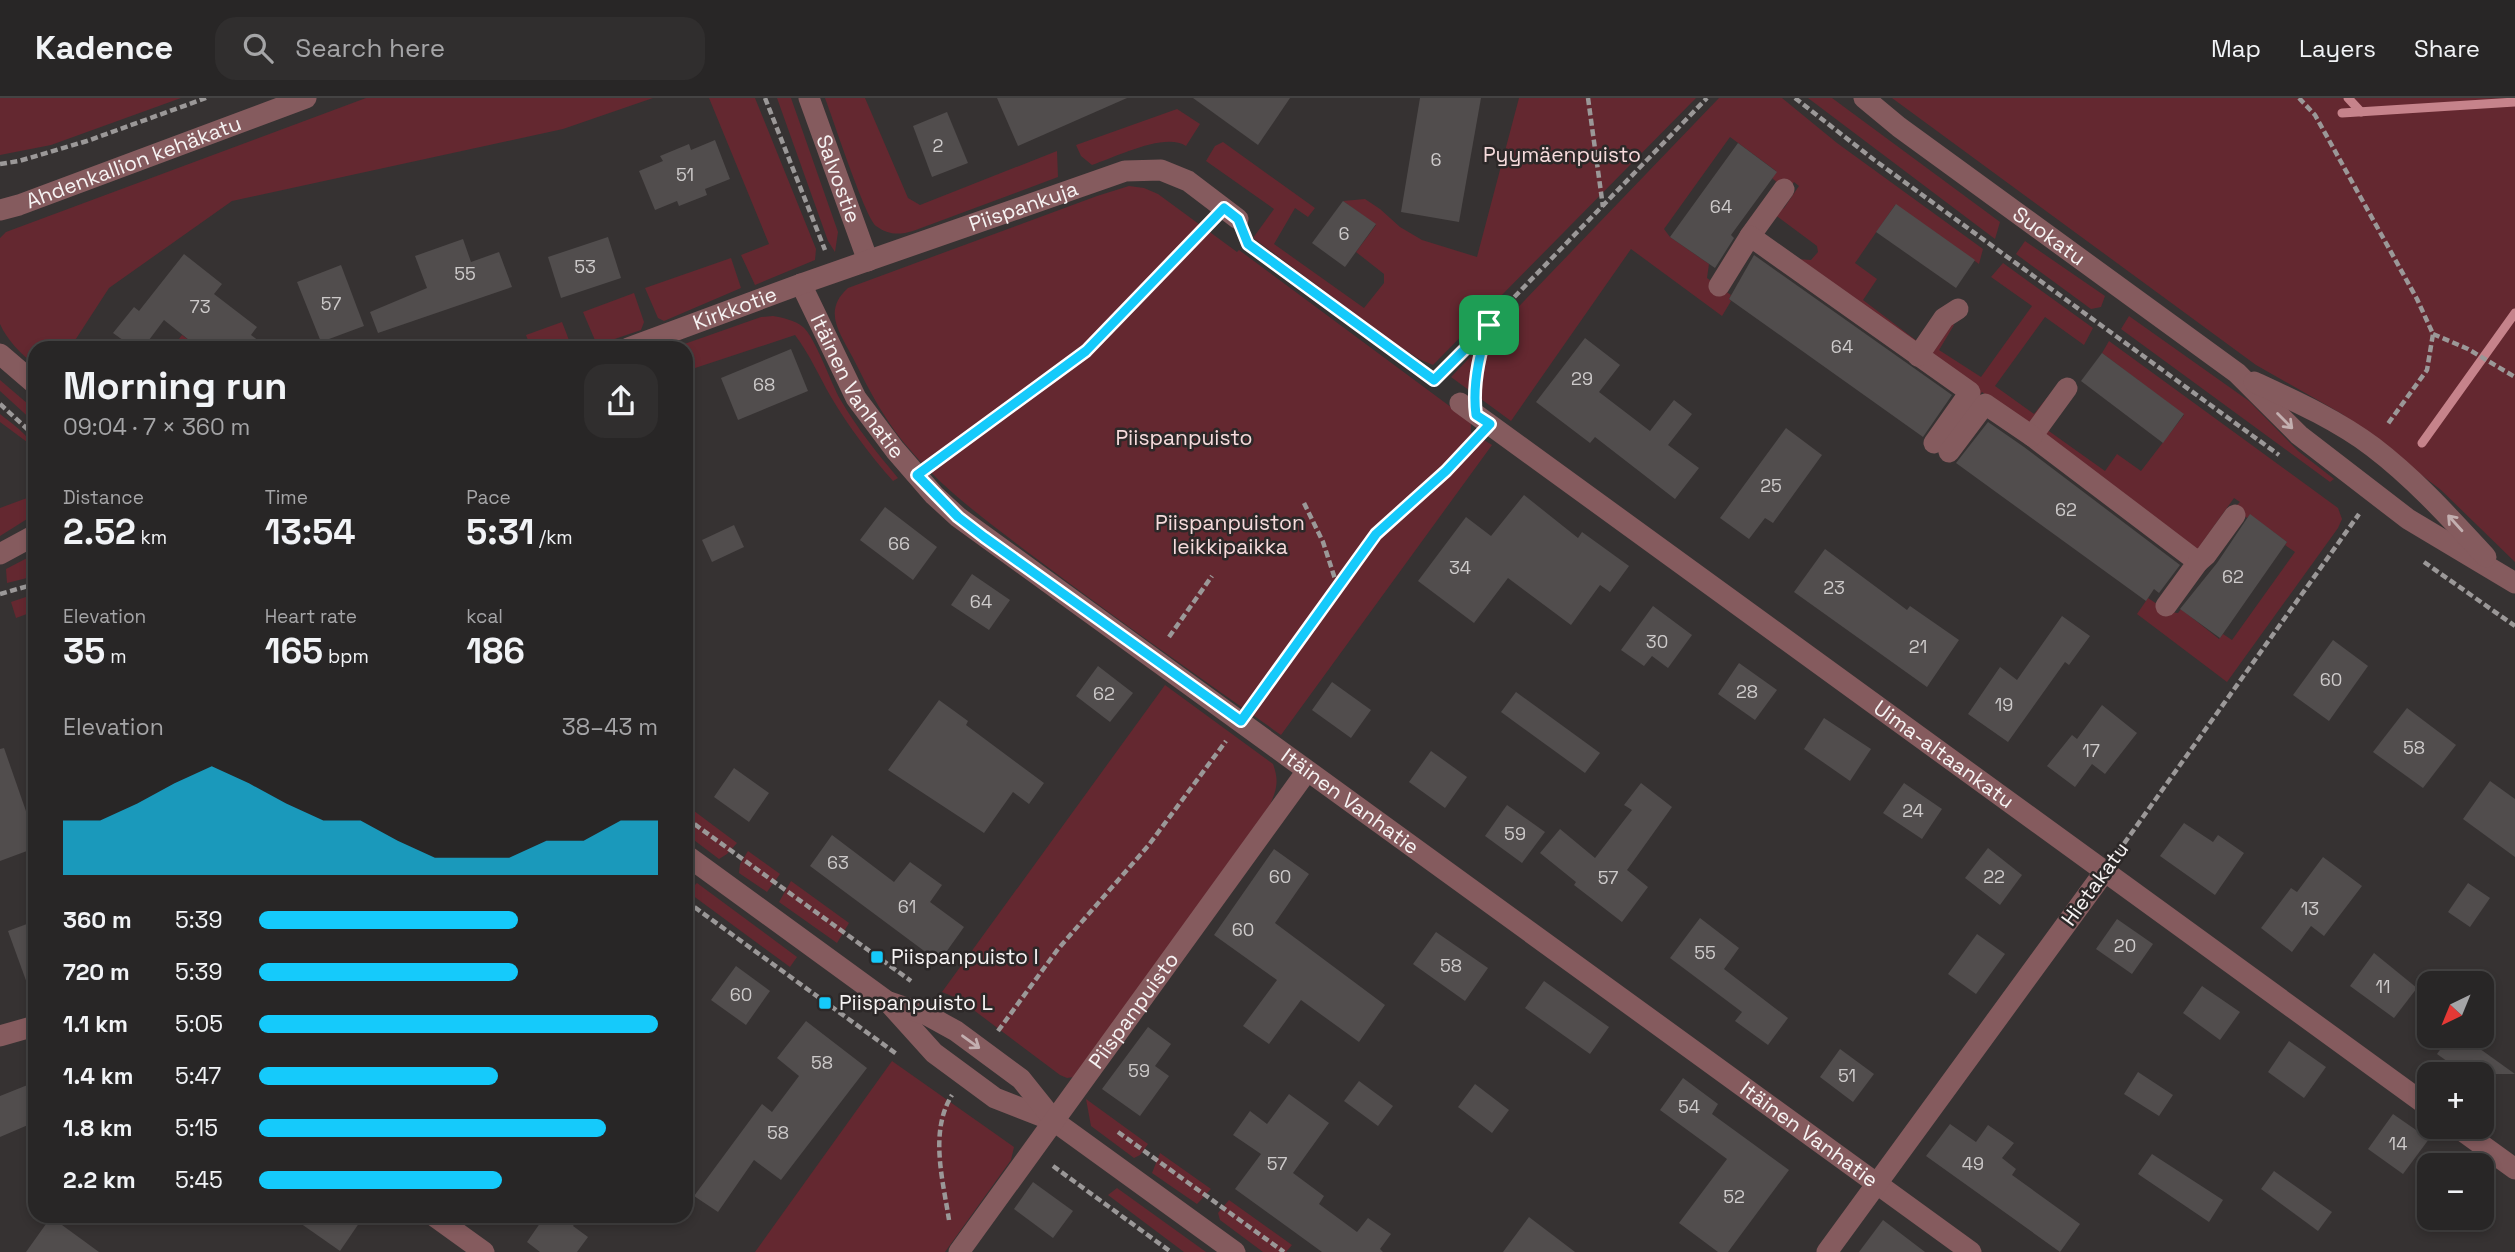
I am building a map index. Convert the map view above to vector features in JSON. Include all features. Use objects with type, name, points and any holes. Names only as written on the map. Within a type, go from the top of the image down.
[{"type":"street","name":"Ahdenkallion kehäkatu","points":[[0,210],[306,98]]},
{"type":"street","name":"Salvostie","points":[[810,98],[868,261]]},
{"type":"street","name":"Suokatu","points":[[1864,98],[1899,127],[2237,373],[2299,435],[2408,519],[2508,578]]},
{"type":"street","name":"Piispankuja","points":[[801,284],[1125,171],[1161,170],[1188,181],[1231,214]]},
{"type":"street","points":[[1719,286],[1784,188]]},
{"type":"street","points":[[1750,236],[1970,392],[1941,448],[1985,404],[2032,436],[2198,562]]},
{"type":"street","name":"Itäinen Vanhatie","points":[[801,284],[856,398],[917,475],[958,517],[1971,1252]]},
{"type":"street","name":"Kirkkotie","points":[[647,341],[801,284]]},
{"type":"street","points":[[1918,356],[1944,318],[1958,309]]},
{"type":"street","points":[[0,354],[28,378]]},
{"type":"street","name":"Suokatu","points":[[2237,373],[2319,414],[2372,446],[2429,494],[2508,578]]},
{"type":"street","points":[[2032,436],[2067,388]]},
{"type":"street","name":"Uima-altaankatu","points":[[1475,414],[2417,1098]]},
{"type":"street","points":[[2166,606],[2235,515]]},
{"type":"street","points":[[0,554],[28,539]]},
{"type":"street","name":"Piispanpuisto","points":[[959,1252],[1307,771]]},
{"type":"street","points":[[693,860],[888,1002],[934,1053],[995,1098],[1054,1121],[1235,1252]]},
{"type":"street","name":"Hietakatu","points":[[1827,1252],[2105,871]]},
{"type":"street","points":[[888,1002],[927,1015],[956,1031],[1021,1079],[1054,1121]]},
{"type":"street","points":[[0,1036],[28,1028]]},
{"type":"street","points":[[2474,1139],[2515,1169]]},
{"type":"street","points":[[444,1223],[484,1252]]},
{"type":"path","points":[[0,164],[87,141],[206,98]]},
{"type":"path","points":[[765,98],[834,272]]},
{"type":"path","points":[[1588,98],[1602,207]]},
{"type":"path","points":[[1434,380],[1707,98]]},
{"type":"path","points":[[1795,98],[1872,159],[2281,456]]},
{"type":"path","points":[[2300,98],[2315,115],[2417,299],[2433,334],[2427,370],[2372,446]]},
{"type":"path","points":[[917,475],[1086,351],[1231,214],[1248,244],[1434,380],[1475,414]]},
{"type":"path","points":[[1036,978],[1148,846],[1376,534],[1446,471],[1475,414],[1474,394],[1481,346],[1489,325]]},
{"type":"path","points":[[2433,334],[2469,349],[2515,377]]},
{"type":"path","points":[[0,404],[28,430]]},
{"type":"path","points":[[1304,503],[1323,542],[1338,586]]},
{"type":"path","points":[[2351,508],[2369,521]]},
{"type":"path","name":"Hietakatu","points":[[2105,871],[2359,514]]},
{"type":"path","points":[[2420,559],[2515,626]]},
{"type":"path","points":[[1154,658],[1212,576]]},
{"type":"path","points":[[0,594],[28,586]]},
{"type":"path","points":[[693,822],[843,933]]},
{"type":"path","points":[[951,1228],[939,1141],[942,1121],[953,1094]]},
{"type":"path","points":[[1109,1126],[1284,1252]]},
{"type":"green space","points":[[0,98],[181,98],[51,145],[0,155]]},
{"type":"green space","points":[[366,98],[653,98],[563,129],[232,201],[109,288],[75,341],[28,341],[28,358],[6,336],[0,324],[0,238],[6,232]]},
{"type":"green space","points":[[709,98],[755,98],[816,249],[815,260],[755,285],[741,255],[769,244]]},
{"type":"green space","points":[[777,98],[791,98],[838,232],[835,252],[828,241]]},
{"type":"green space","points":[[825,98],[865,98],[908,198],[920,205],[1057,151],[1058,177],[913,231],[889,233],[876,226],[871,219]]},
{"type":"green space","name":"Pyymäenpuisto","points":[[1519,98],[1696,98],[1433,365],[1396,344],[1253,238],[1274,209],[1206,161],[1215,146],[1223,142],[1315,208],[1308,217],[1295,208],[1274,244],[1364,308],[1384,283],[1384,274],[1356,252],[1376,225],[1343,201],[1365,199],[1400,227],[1422,240],[1477,257]]},
{"type":"green space","points":[[1719,98],[1782,98],[1837,143],[1983,249],[1979,264],[1895,205],[1855,263],[1877,279],[1863,300],[1917,341],[1906,339],[1798,259],[1811,260],[1818,252],[1817,246],[1774,214],[1784,208],[1799,186],[1794,182],[1787,191],[1772,178],[1776,171],[1730,137],[1664,229],[1670,237],[1709,264],[1707,278],[1731,295],[1731,301],[1722,316],[1631,249],[1511,421],[1451,377]]},
{"type":"green space","points":[[1808,98],[1832,98],[2000,222],[1995,239]]},
{"type":"green space","points":[[1892,98],[2515,98],[2515,562],[2441,490],[2342,414],[2256,365]]},
{"type":"green space","points":[[1177,109],[1200,124],[1186,146],[1177,142],[1153,144],[1092,165],[1081,156],[1076,145]]},
{"type":"green space","name":"Piispanpuisto","points":[[1129,186],[1158,194],[1237,252],[1239,250],[1467,419],[1471,424],[1471,432],[1492,445],[1281,735],[1070,584],[941,482],[903,442],[887,419],[865,382],[836,322],[836,305],[848,288]]},
{"type":"green space","points":[[2025,241],[2105,296],[2101,307],[2091,309],[2016,254]]},
{"type":"green space","points":[[731,258],[741,288],[664,321],[658,318],[645,288]]},
{"type":"green space","points":[[2003,263],[2093,328],[2084,345],[2045,317],[1995,386],[2034,414],[2050,394],[2052,396],[2027,425],[1982,392],[1942,449],[1978,390],[1931,353],[1951,322],[1954,325],[1939,350],[1981,377],[2032,306],[1991,277]]},
{"type":"green space","points":[[634,293],[644,322],[641,330],[609,341],[595,341],[583,312]]},
{"type":"green space","points":[[2129,316],[2249,401],[2298,451],[2334,479],[2330,482],[2121,329]]},
{"type":"green space","points":[[761,317],[785,319],[808,332],[847,410],[898,478],[893,481],[852,430],[795,335],[693,369],[693,341]]},
{"type":"green space","points":[[562,322],[569,341],[528,341],[526,335]]},
{"type":"green space","points":[[182,335],[190,341],[177,341]]},
{"type":"green space","points":[[2109,341],[2338,508],[2342,519],[2227,682],[2137,614],[2148,598],[2169,612],[2178,613],[2181,609],[2219,639],[2223,634],[2232,640],[2295,552],[2285,545],[2287,542],[2250,515],[2247,518],[2234,508],[2240,502],[2234,498],[2197,550],[2045,435],[2046,429],[2105,471],[2117,454],[2141,471],[2184,415],[2102,353]]},
{"type":"green space","points":[[0,380],[28,404],[28,417],[0,391]]},
{"type":"green space","points":[[0,414],[27,437],[28,444],[27,442],[0,422]]},
{"type":"green space","points":[[28,498],[28,518],[0,536],[0,508]]},
{"type":"green space","points":[[28,558],[28,578],[7,583],[6,569]]},
{"type":"green space","points":[[28,596],[28,614],[16,618],[11,602]]},
{"type":"green space","points":[[1165,685],[1273,764],[1276,789],[1270,805],[1074,1077],[1067,1078],[959,999],[942,992]]},
{"type":"green space","points":[[693,810],[737,843],[719,859],[693,839]]},
{"type":"green space","points":[[748,851],[780,874],[767,892],[739,873],[740,864]]},
{"type":"green space","points":[[791,881],[849,923],[837,943],[779,902]]},
{"type":"green space","points":[[697,883],[797,957],[790,967],[693,896],[693,887]]},
{"type":"green space","points":[[892,1061],[1014,1147],[1011,1160],[945,1252],[755,1252]]},
{"type":"green space","points":[[1086,1099],[1148,1144],[1140,1155],[1134,1158],[1091,1126]]},
{"type":"green space","points":[[1160,1153],[1211,1189],[1197,1204],[1152,1173]]},
{"type":"green space","points":[[1117,1188],[1206,1252],[1184,1252],[1108,1195]]},
{"type":"green space","points":[[1229,1200],[1292,1245],[1286,1252],[1263,1252],[1220,1220],[1218,1213]]},
{"type":"building","points":[[997,98],[1127,98],[1018,146]]},
{"type":"building","points":[[1193,98],[1290,98],[1258,145]]},
{"type":"building","points":[[1420,98],[1481,98],[1459,222],[1401,212]]},
{"type":"building","points":[[947,112],[968,163],[932,177],[913,126]]},
{"type":"building","points":[[715,140],[730,179],[705,189],[707,195],[679,206],[677,201],[655,210],[639,171],[663,161],[660,156],[689,144],[691,150]]},
{"type":"building","points":[[1738,143],[1777,172],[1731,235],[1734,238],[1715,268],[1670,237]]},
{"type":"building","points":[[1343,201],[1376,224],[1345,267],[1312,243]]},
{"type":"building","points":[[1896,204],[1975,260],[1956,288],[1876,232]]},
{"type":"building","points":[[608,237],[621,278],[561,298],[548,257]]},
{"type":"building","points":[[463,239],[471,262],[499,252],[512,287],[378,333],[370,312],[427,288],[415,256]]},
{"type":"building","points":[[184,254],[222,284],[214,294],[257,327],[251,335],[259,341],[190,341],[164,320],[148,341],[124,341],[113,333],[134,307],[139,311]]},
{"type":"building","points":[[1754,255],[1952,395],[1923,437],[1729,299]]},
{"type":"building","points":[[341,265],[364,326],[321,341],[297,282]]},
{"type":"building","points":[[1585,338],[1620,365],[1599,392],[1650,431],[1674,400],[1692,414],[1668,445],[1699,468],[1675,499],[1595,437],[1590,443],[1536,402]]},
{"type":"building","points":[[791,349],[808,391],[738,420],[721,378]]},
{"type":"building","points":[[2102,353],[2184,414],[2163,443],[2081,381]]},
{"type":"building","points":[[1988,422],[2180,565],[2159,593],[2154,589],[2146,601],[1956,463]]},
{"type":"building","points":[[1786,428],[1822,455],[1773,523],[1765,518],[1749,539],[1720,518]]},
{"type":"building","points":[[1524,495],[1578,538],[1582,532],[1629,566],[1610,592],[1600,585],[1571,625],[1508,578],[1474,623],[1418,581],[1466,517],[1491,536]]},
{"type":"building","points":[[885,507],[937,547],[913,580],[860,540]]},
{"type":"building","points":[[2250,514],[2287,542],[2220,638],[2180,609],[2217,563]]},
{"type":"building","points":[[734,525],[744,547],[712,562],[702,540]]},
{"type":"building","points":[[1825,549],[1907,610],[1910,606],[1959,640],[1927,687],[1794,592]]},
{"type":"building","points":[[972,574],[1010,600],[989,630],[951,605]]},
{"type":"building","points":[[1653,606],[1692,635],[1668,668],[1652,656],[1644,666],[1621,650]]},
{"type":"building","points":[[2062,616],[2090,636],[2069,665],[2065,662],[2008,742],[1968,714],[2000,667],[2017,680]]},
{"type":"building","points":[[2333,640],[2368,666],[2329,721],[2293,695]]},
{"type":"building","points":[[1739,663],[1777,690],[1755,720],[1718,694]]},
{"type":"building","points":[[1098,666],[1133,693],[1110,722],[1076,696]]},
{"type":"building","points":[[1332,682],[1371,710],[1351,738],[1312,710]]},
{"type":"building","points":[[1516,692],[1600,753],[1585,773],[1501,712]]},
{"type":"building","points":[[939,700],[968,721],[966,725],[1044,783],[1029,804],[1013,792],[984,833],[888,770]]},
{"type":"building","points":[[2102,705],[2137,733],[2105,774],[2092,764],[2075,787],[2047,766],[2072,735],[2077,739]]},
{"type":"building","points":[[2407,708],[2456,745],[2423,788],[2373,752]]},
{"type":"building","points":[[1824,718],[1871,749],[1850,781],[1804,749]]},
{"type":"building","points":[[4,748],[28,817],[28,851],[0,861],[0,749]]},
{"type":"building","points":[[1431,751],[1467,777],[1445,808],[1409,782]]},
{"type":"building","points":[[734,768],[769,793],[749,822],[714,797]]},
{"type":"building","points":[[2490,781],[2515,799],[2515,857],[2463,819]]},
{"type":"building","points":[[1641,783],[1672,807],[1627,870],[1648,887],[1622,922],[1574,885],[1576,882],[1540,853],[1560,829],[1595,858],[1632,810],[1624,805]]},
{"type":"building","points":[[1904,783],[1942,809],[1922,839],[1883,813]]},
{"type":"building","points":[[1507,805],[1545,832],[1522,863],[1485,836]]},
{"type":"building","points":[[2184,823],[2213,842],[2218,835],[2244,853],[2215,895],[2160,856]]},
{"type":"building","points":[[832,835],[894,882],[910,862],[942,885],[930,902],[964,927],[939,962],[810,866]]},
{"type":"building","points":[[1988,848],[2022,875],[2000,905],[1965,878]]},
{"type":"building","points":[[1274,849],[1309,874],[1275,923],[1385,1005],[1359,1042],[1301,1000],[1269,1044],[1243,1026],[1277,980],[1214,935]]},
{"type":"building","points":[[2323,857],[2362,886],[2324,936],[2311,926],[2292,952],[2261,928],[2291,888],[2297,892]]},
{"type":"building","points":[[2468,883],[2490,898],[2470,927],[2448,912]]},
{"type":"building","points":[[1700,918],[1739,948],[1724,969],[1788,1018],[1768,1045],[1735,1021],[1742,1012],[1670,958]]},
{"type":"building","points":[[2117,919],[2153,944],[2132,974],[2096,949]]},
{"type":"building","points":[[28,924],[28,986],[8,931]]},
{"type":"building","points":[[1436,932],[1488,968],[1465,1001],[1413,964]]},
{"type":"building","points":[[1977,934],[2005,954],[1976,994],[1948,974]]},
{"type":"building","points":[[2374,953],[2417,988],[2394,1018],[2350,986]]},
{"type":"building","points":[[736,966],[770,991],[746,1025],[711,1000]]},
{"type":"building","points":[[1544,981],[1609,1027],[1590,1054],[1525,1008]]},
{"type":"building","points":[[2202,986],[2240,1012],[2220,1040],[2183,1013]]},
{"type":"building","points":[[806,1021],[867,1068],[781,1180],[754,1160],[718,1212],[694,1196],[762,1104],[772,1112],[799,1076],[777,1058]]},
{"type":"building","points":[[1148,1027],[1171,1044],[1155,1066],[1169,1076],[1140,1116],[1102,1089]]},
{"type":"building","points":[[2289,1041],[2326,1067],[2304,1098],[2268,1072]]},
{"type":"building","points":[[2441,1048],[2479,1048],[2515,1074],[2494,1074],[2494,1062],[2448,1062],[2437,1054]]},
{"type":"building","points":[[1840,1049],[1874,1074],[1853,1102],[1820,1077]]},
{"type":"building","points":[[2138,1072],[2173,1095],[2159,1116],[2124,1094]]},
{"type":"building","points":[[1683,1078],[1718,1104],[1712,1114],[1789,1170],[1728,1252],[1718,1252],[1679,1223],[1727,1159],[1660,1110]]},
{"type":"building","points":[[1359,1081],[1393,1106],[1378,1126],[1344,1101]]},
{"type":"building","points":[[1475,1084],[1509,1110],[1492,1133],[1458,1107]]},
{"type":"building","points":[[28,1085],[28,1125],[0,1137],[0,1096]]},
{"type":"building","points":[[1289,1094],[1329,1123],[1293,1173],[1324,1196],[1319,1204],[1357,1232],[1368,1218],[1391,1234],[1380,1249],[1383,1252],[1322,1252],[1235,1189],[1261,1154],[1233,1135],[1250,1111],[1267,1124]]},
{"type":"building","points":[[2393,1114],[2417,1131],[2417,1139],[2429,1139],[2403,1174],[2368,1149]]},
{"type":"building","points":[[1950,1124],[1976,1142],[1988,1125],[2014,1143],[2002,1158],[2016,1169],[2012,1175],[2080,1224],[2060,1252],[1926,1156]]},
{"type":"building","points":[[2152,1154],[2223,1200],[2209,1222],[2138,1174]]},
{"type":"building","points":[[2274,1171],[2332,1212],[2318,1231],[2261,1189]]},
{"type":"building","points":[[1033,1182],[1073,1211],[1053,1238],[1014,1209]]},
{"type":"building","points":[[1529,1217],[1575,1252],[1503,1252]]},
{"type":"building","points":[[1883,1220],[1925,1252],[1859,1252]]},
{"type":"building","points":[[47,1223],[59,1223],[99,1252],[26,1252]]},
{"type":"building","points":[[300,1223],[359,1223],[340,1251]]},
{"type":"building","points":[[540,1223],[575,1223],[573,1226],[588,1237],[577,1252],[540,1252],[527,1242]]},
{"type":"waterway","points":[[2348,98],[2361,112]]},
{"type":"waterway","points":[[2342,113],[2515,102]]},
{"type":"waterway","points":[[2422,443],[2515,313]]},
{"type":"place","name":"Piispanpuisto I","points":[[877,957]]},
{"type":"place","name":"Piispanpuisto L","points":[[825,1003]]},
{"type":"route","points":[[1224,208],[1238,219],[1248,244],[1434,380],[1489,325],[1481,346],[1474,394],[1476,415],[1490,424],[1446,471],[1376,534],[1241,721],[984,537],[934,495],[917,475],[1086,351],[1224,208]]},
{"type":"park label","name":"Piispanpuiston leikkipaikka","points":[[1230,535]]}]
